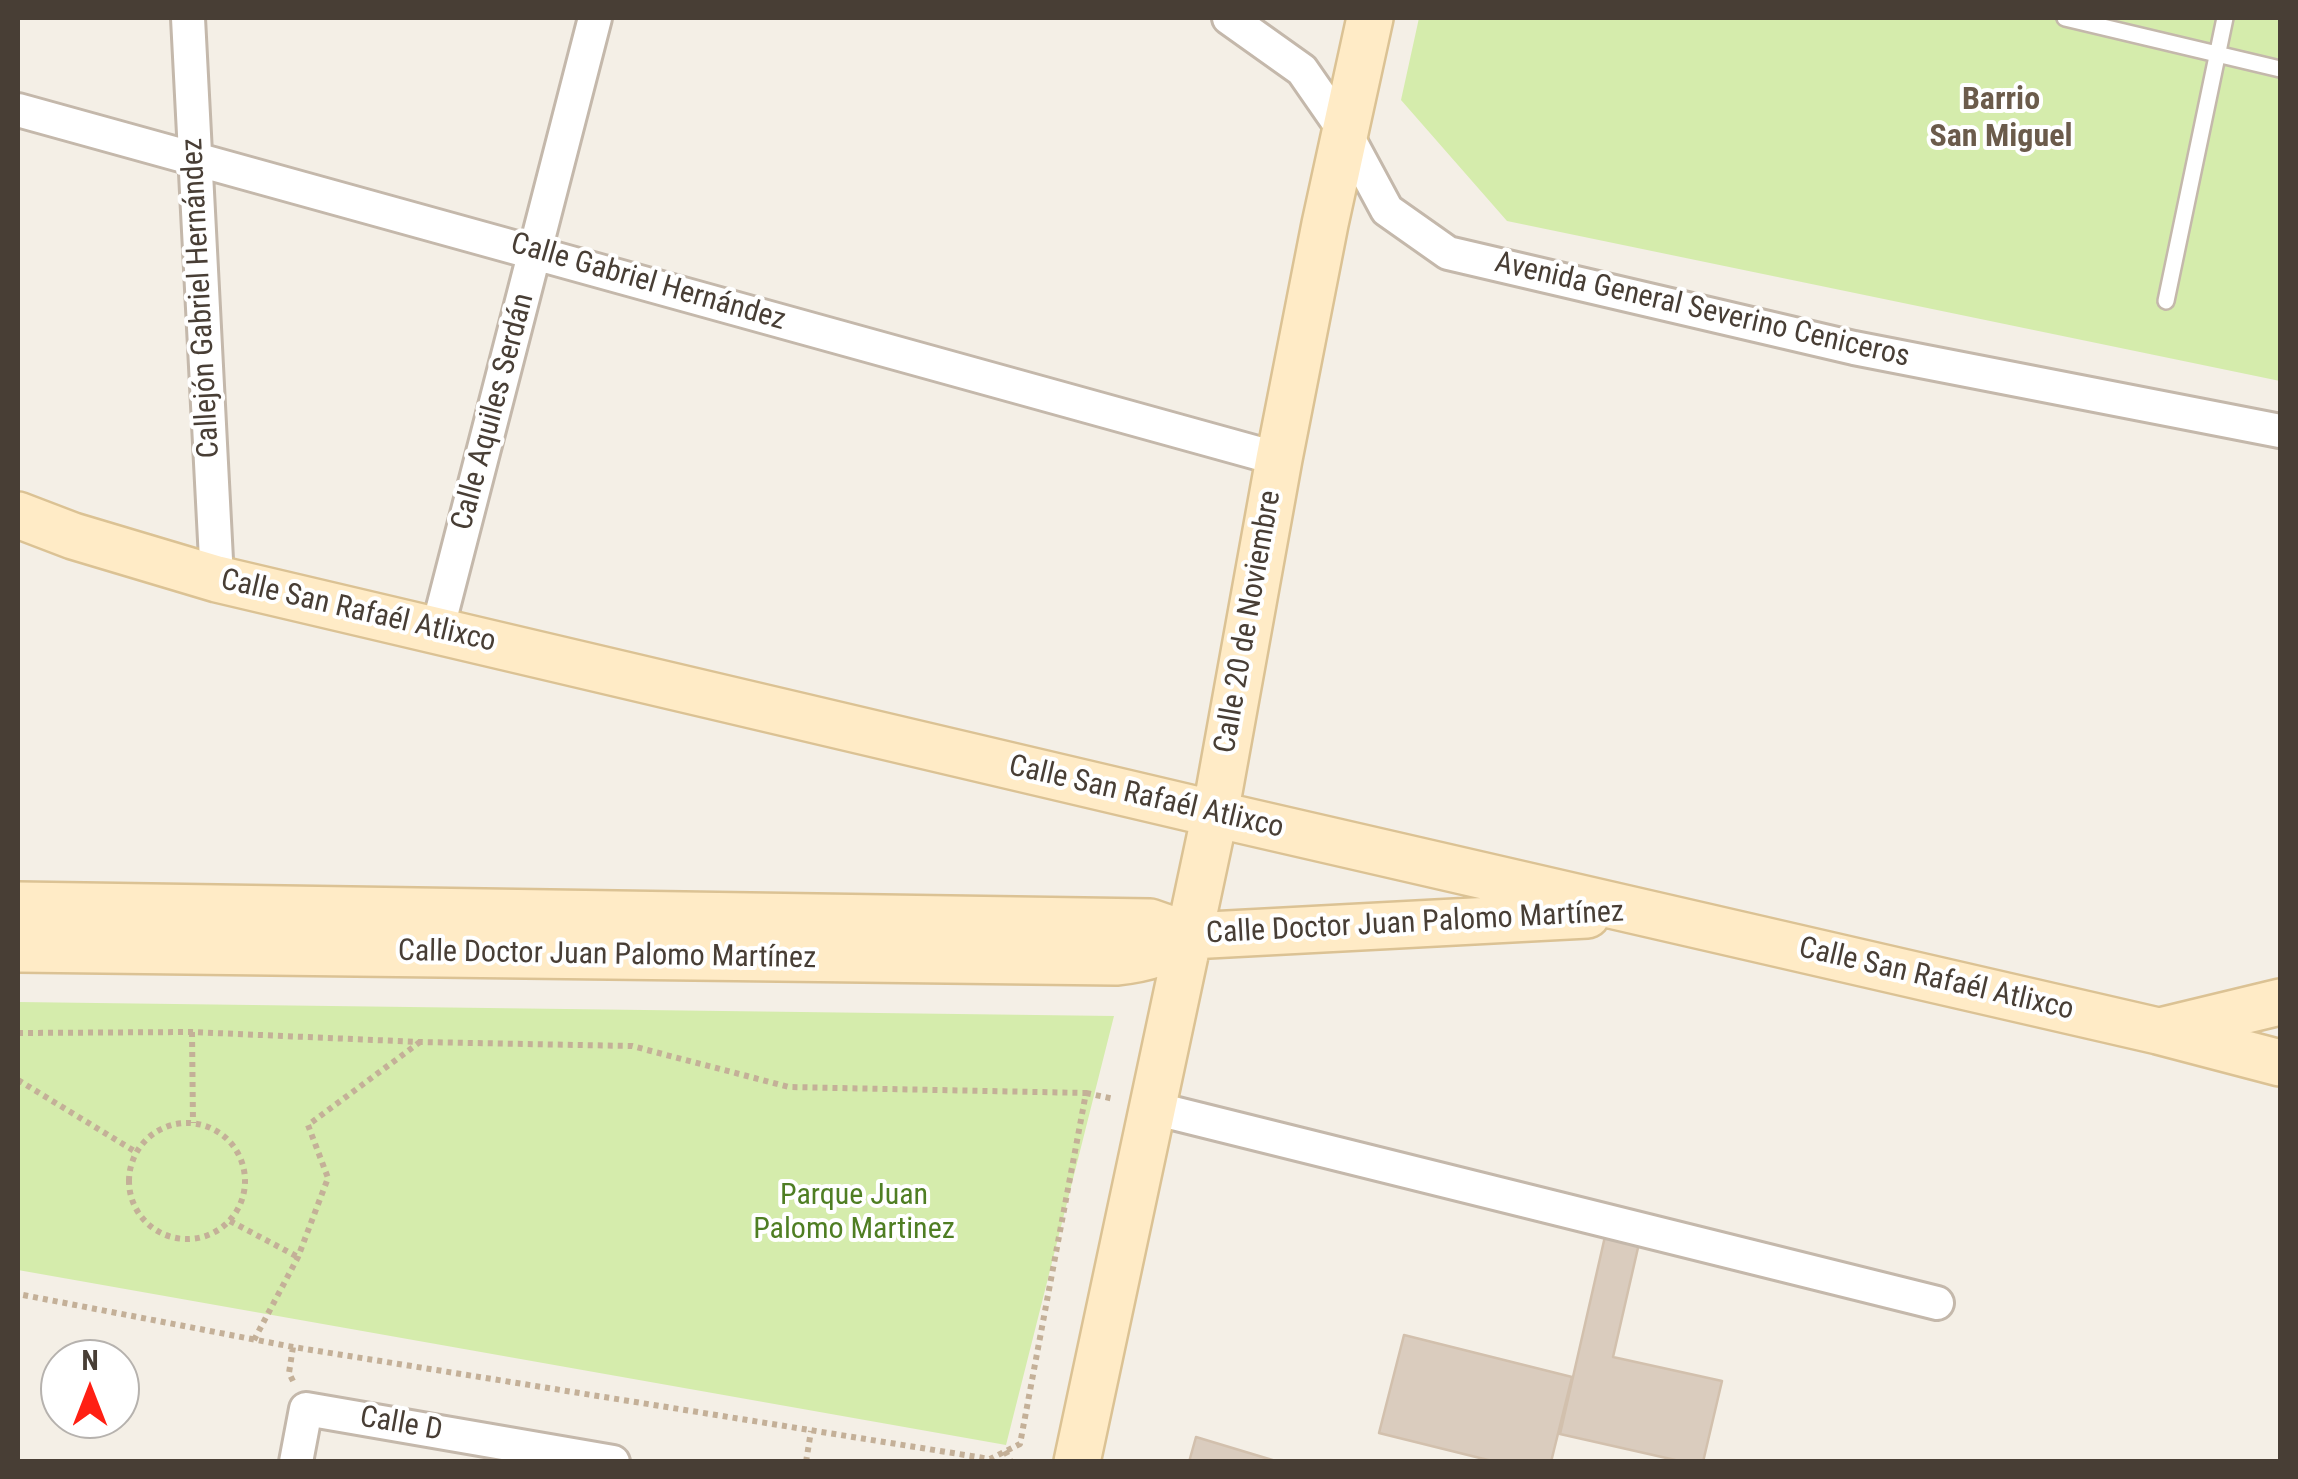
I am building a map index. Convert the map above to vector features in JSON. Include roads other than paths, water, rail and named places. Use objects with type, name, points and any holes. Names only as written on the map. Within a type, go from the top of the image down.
[{"type":"street","name":"Callejón Gabriel Hernández","points":[[188,18],[217,579]]},
{"type":"street","name":"Calle Aquiles Serdán","points":[[437,631],[595,18]]},
{"type":"street","name":"Avenida General Severino Ceniceros","points":[[1228,18],[1302,70],[1345,132],[1387,210],[1448,253],[1854,348],[2280,431]]},
{"type":"street","name":"Calle 20 de Noviembre","points":[[1077,1462],[1215,814],[1278,459],[1370,18]]},
{"type":"street","name":"Calle Gabriel Hernández","points":[[18,110],[1278,459]]},
{"type":"street","name":"Calle San Rafaél Atlixco","points":[[18,515],[73,536],[217,579],[2280,1062]]},
{"type":"street","name":"Calle Doctor Juan Palomo Martínez","points":[[18,904],[1150,922],[1190,936],[1640,913]]},
{"type":"street","name":"Calle Doctor Juan Palomo Martínez","points":[[18,949],[1116,962],[1163,953],[1190,936]]},
{"type":"street","points":[[2158,1031],[2280,1002]]},
{"type":"street","points":[[1153,1108],[1937,1303]]},
{"type":"street","name":"Calle D","points":[[296,1462],[306,1410],[564,1457],[614,1462]]},
{"type":"lane","points":[[2065,18],[2280,69]]},
{"type":"lane","points":[[2166,301],[2224,18]]},
{"type":"district","name":"Barrio San Miguel","points":[[2001,120]]},
{"type":"park label","name":"Parque Juan Palomo Martinez","points":[[854,1213]]}]
